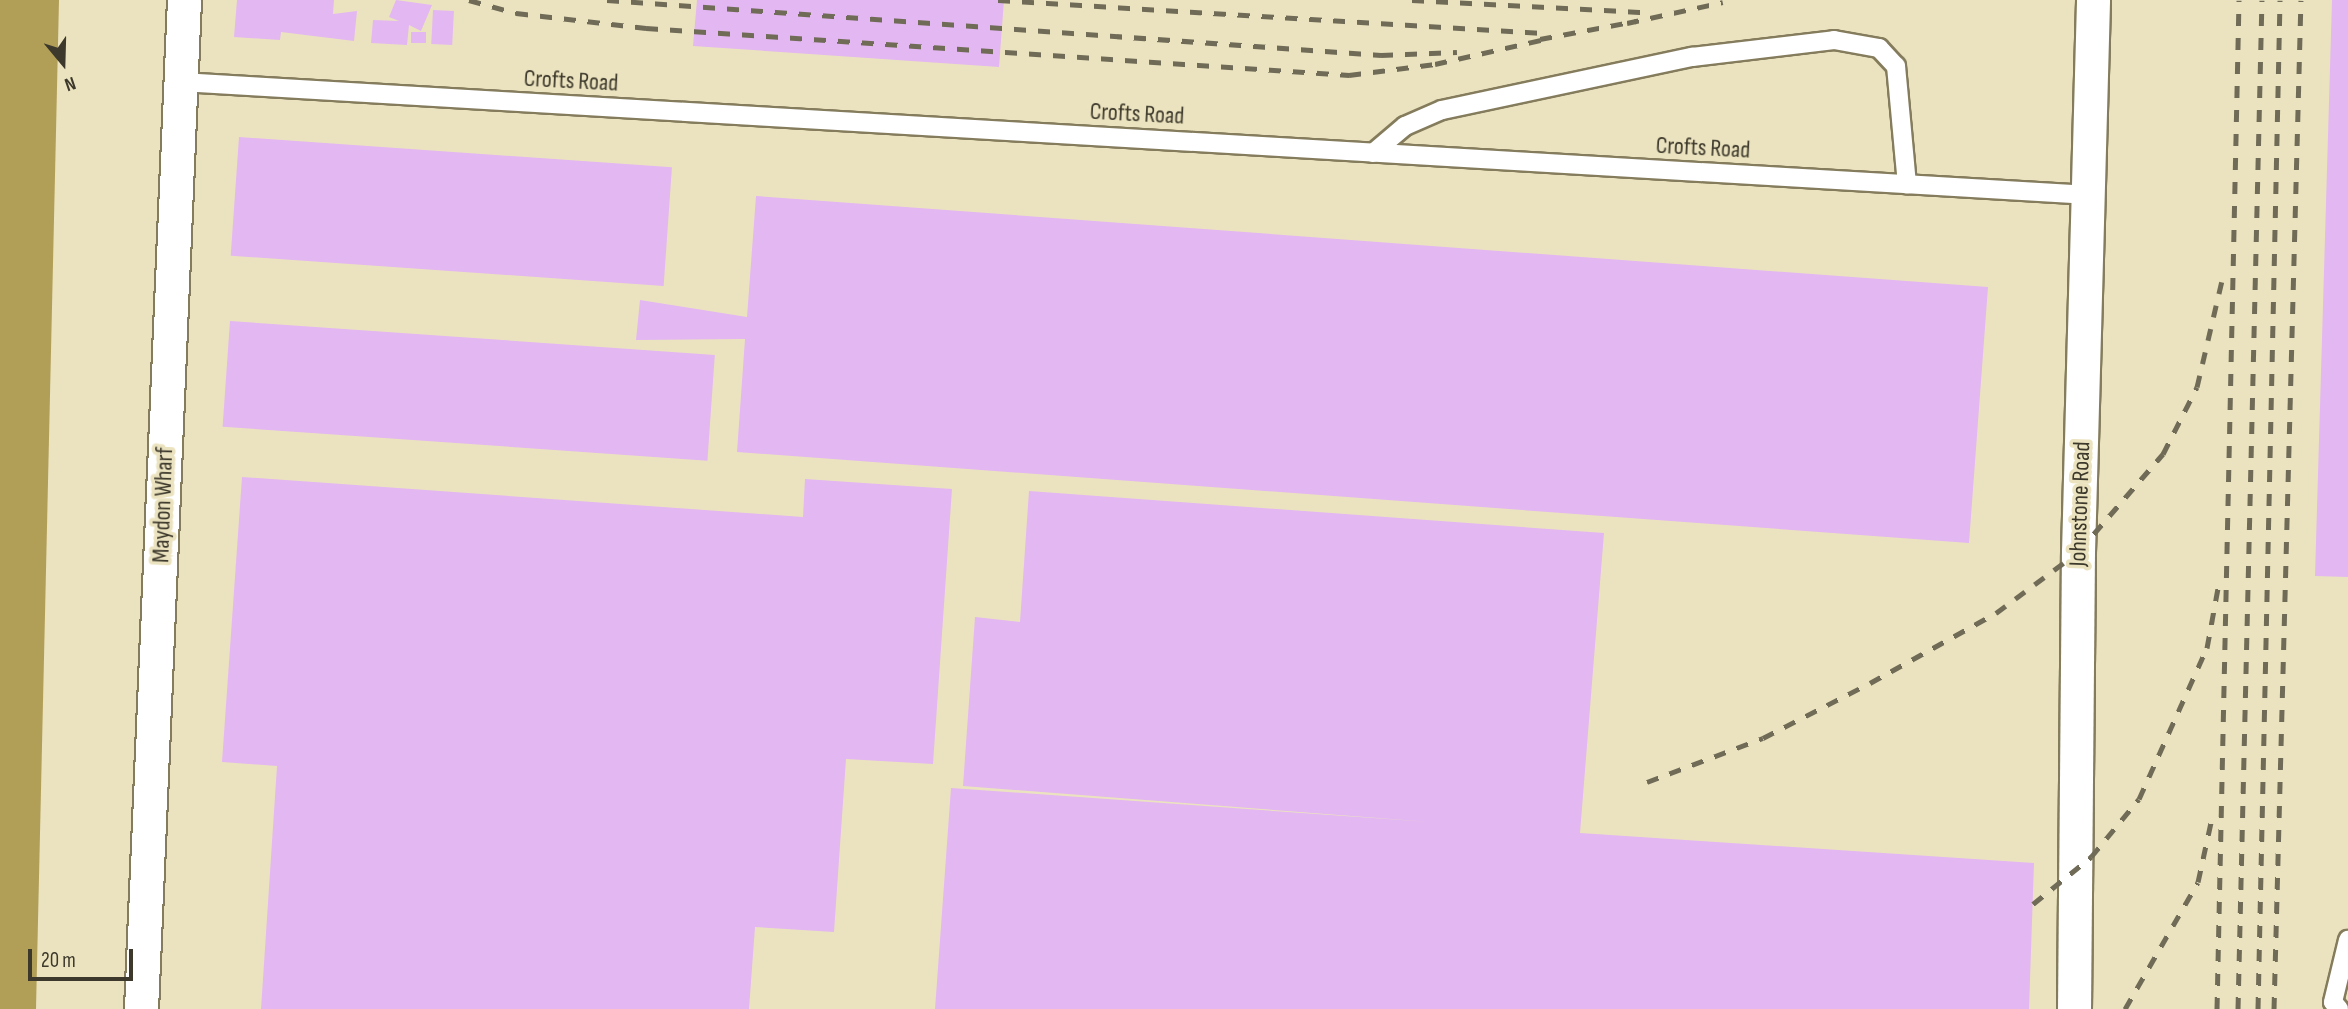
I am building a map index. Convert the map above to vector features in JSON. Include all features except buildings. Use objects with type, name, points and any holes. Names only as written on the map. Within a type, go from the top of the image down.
[{"type":"street","name":"Maydon Wharf","points":[[141,1009],[184,0]]},
{"type":"street","name":"Johnstone Road","points":[[2074,1009],[2078,552],[2090,195],[2093,0]]},
{"type":"lane","points":[[1373,153],[1405,126],[1442,110],[1692,57],[1834,40],[1879,48],[1896,66],[1907,184]]},
{"type":"lane","name":"Crofts Road","points":[[181,82],[2090,195]]},
{"type":"lane","points":[[2339,1009],[2333,1002],[2348,940]]},
{"type":"shaded area","points":[[0,0],[59,0],[36,1009],[0,1009]]},
{"type":"railway","points":[[469,0],[516,13],[646,28],[1349,75],[1435,64],[1549,38]]},
{"type":"railway","points":[[607,0],[1381,55],[1457,52]]},
{"type":"railway","points":[[998,0],[1543,33]]},
{"type":"railway","points":[[1412,0],[1644,12]]},
{"type":"railway","points":[[2217,1009],[2239,0]]},
{"type":"railway","points":[[2238,1009],[2262,0]]},
{"type":"railway","points":[[2258,1009],[2280,0]]},
{"type":"railway","points":[[2274,1009],[2301,0]]},
{"type":"railway","points":[[1627,23],[1723,2]]},
{"type":"railway","points":[[1540,39],[1636,21]]},
{"type":"railway","points":[[1647,782],[1763,738],[1870,683],[1996,613],[2078,552],[2163,454],[2197,387],[2224,272]]},
{"type":"railway","points":[[2033,904],[2091,857],[2139,799],[2207,648],[2218,588]]},
{"type":"railway","points":[[2125,1009],[2198,882],[2213,813]]}]
